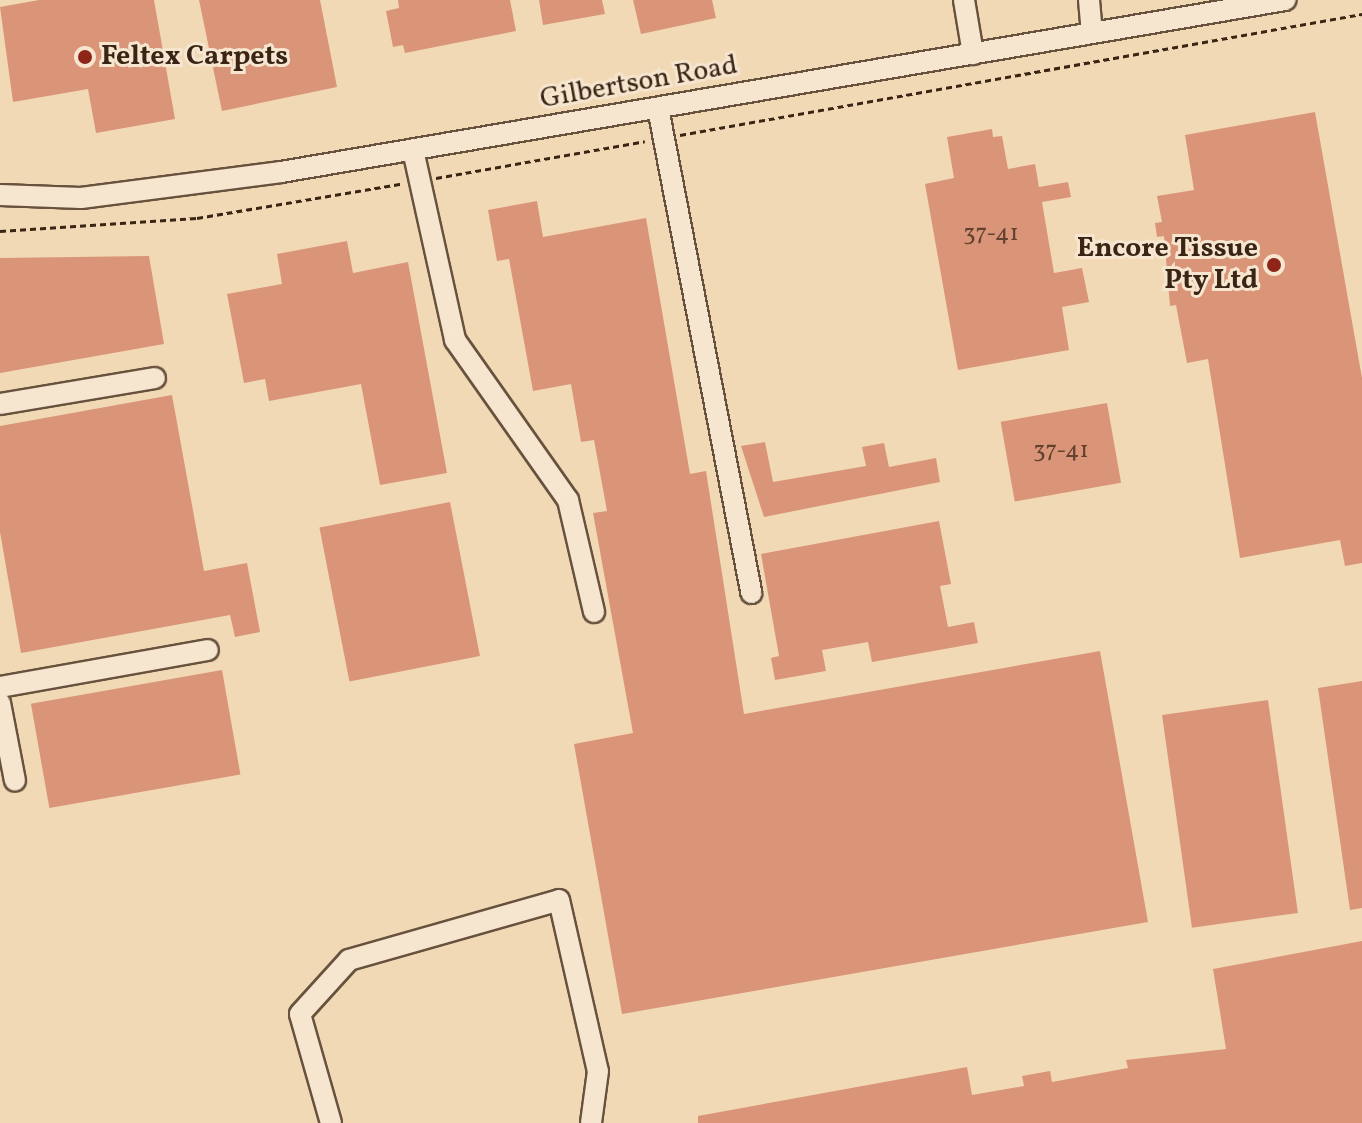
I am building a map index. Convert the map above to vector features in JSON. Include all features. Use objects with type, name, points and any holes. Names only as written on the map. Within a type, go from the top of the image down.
[{"type":"street","points":[[964,0],[973,54]]},
{"type":"street","points":[[1089,0],[1092,33]]},
{"type":"street","name":"Gilbertson Road","points":[[0,195],[81,198],[413,150],[1092,33],[1167,10],[1285,0]]},
{"type":"street","points":[[658,108],[751,593]]},
{"type":"street","points":[[413,150],[455,340],[568,500],[594,612]]},
{"type":"street","points":[[0,404],[155,378]]},
{"type":"street","points":[[0,687],[208,650]]},
{"type":"street","points":[[0,703],[15,781]]},
{"type":"street","points":[[331,1123],[300,1014],[349,960],[559,900],[598,1071],[591,1123]]},
{"type":"building","name":"Feltex Carpets","points":[[39,0],[154,0],[175,119],[96,133],[88,89],[13,102],[0,7]]},
{"type":"building","points":[[199,0],[320,0],[337,87],[222,111]]},
{"type":"building","points":[[398,0],[510,0],[516,31],[405,53],[403,45],[393,47],[386,11],[399,8]]},
{"type":"building","points":[[539,0],[602,0],[605,14],[543,25]]},
{"type":"building","points":[[633,0],[712,0],[716,18],[641,34]]},
{"type":"building","name":"Encore Tissue Pty Ltd","points":[[1315,112],[1362,378],[1362,563],[1345,566],[1340,540],[1240,558],[1208,359],[1187,363],[1176,305],[1170,306],[1164,236],[1157,237],[1155,223],[1162,222],[1157,196],[1194,190],[1185,135]]},
{"type":"building","name":"Encore Tissue Pty Ltd","points":[[992,129],[993,137],[1002,136],[1008,169],[1035,164],[1039,187],[1068,182],[1071,197],[1042,202],[1054,273],[1082,268],[1089,302],[1062,307],[1069,350],[958,370],[925,184],[954,178],[947,137]]},
{"type":"building","points":[[537,201],[543,237],[646,218],[690,474],[706,471],[744,714],[1100,651],[1148,922],[622,1014],[574,744],[633,733],[593,513],[607,511],[594,440],[581,442],[571,384],[533,391],[509,259],[497,261],[488,210]]},
{"type":"building","points":[[347,241],[353,273],[408,262],[447,473],[380,485],[361,384],[269,401],[265,379],[244,383],[227,294],[282,284],[277,254]]},
{"type":"building","points":[[149,256],[164,344],[0,373],[0,258]]},
{"type":"building","points":[[172,395],[204,571],[247,563],[260,632],[235,637],[230,615],[21,653],[0,532],[0,426]]},
{"type":"building","points":[[1107,403],[1121,483],[1015,502],[1001,422]]},
{"type":"building","points":[[765,442],[773,482],[866,466],[862,447],[884,443],[889,467],[936,458],[940,482],[764,517],[741,446]]},
{"type":"building","points":[[450,502],[480,656],[349,681],[319,527]]},
{"type":"building","points":[[939,521],[951,584],[940,586],[948,627],[974,622],[978,643],[872,662],[868,642],[822,650],[826,671],[775,680],[771,658],[779,656],[761,554]]},
{"type":"building","points":[[222,670],[240,774],[49,808],[31,704]]},
{"type":"building","points":[[1362,681],[1362,908],[1350,910],[1318,688]]},
{"type":"building","points":[[1268,700],[1298,913],[1192,928],[1162,715]]},
{"type":"building","points":[[1362,941],[1362,1123],[698,1123],[698,1116],[967,1067],[972,1095],[1024,1086],[1022,1076],[1050,1071],[1052,1082],[1128,1068],[1126,1060],[1226,1049],[1213,969]]},
{"type":"place","name":"Feltex Carpets","points":[[85,57]]},
{"type":"place","name":"Encore Tissue Pty Ltd","points":[[1274,265]]}]
